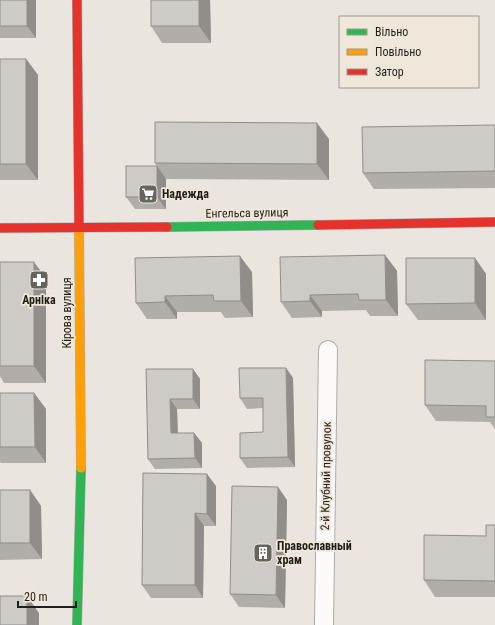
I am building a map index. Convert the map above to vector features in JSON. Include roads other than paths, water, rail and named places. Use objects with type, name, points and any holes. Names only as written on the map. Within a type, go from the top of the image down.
[{"type":"street","name":"Кірова вулиця","points":[[76,625],[81,493],[77,0]]},
{"type":"street","name":"Енгельса вулиця","points":[[0,228],[495,222]]},
{"type":"street","name":"2-й Клубний провулок","points":[[324,625],[328,350]]},
{"type":"street","points":[[76,625],[89,625]]},
{"type":"place","name":"Надежда","points":[[148,194]]},
{"type":"place","name":"Арніка","points":[[39,280]]},
{"type":"place","name":"Православный храм","points":[[263,553]]}]
